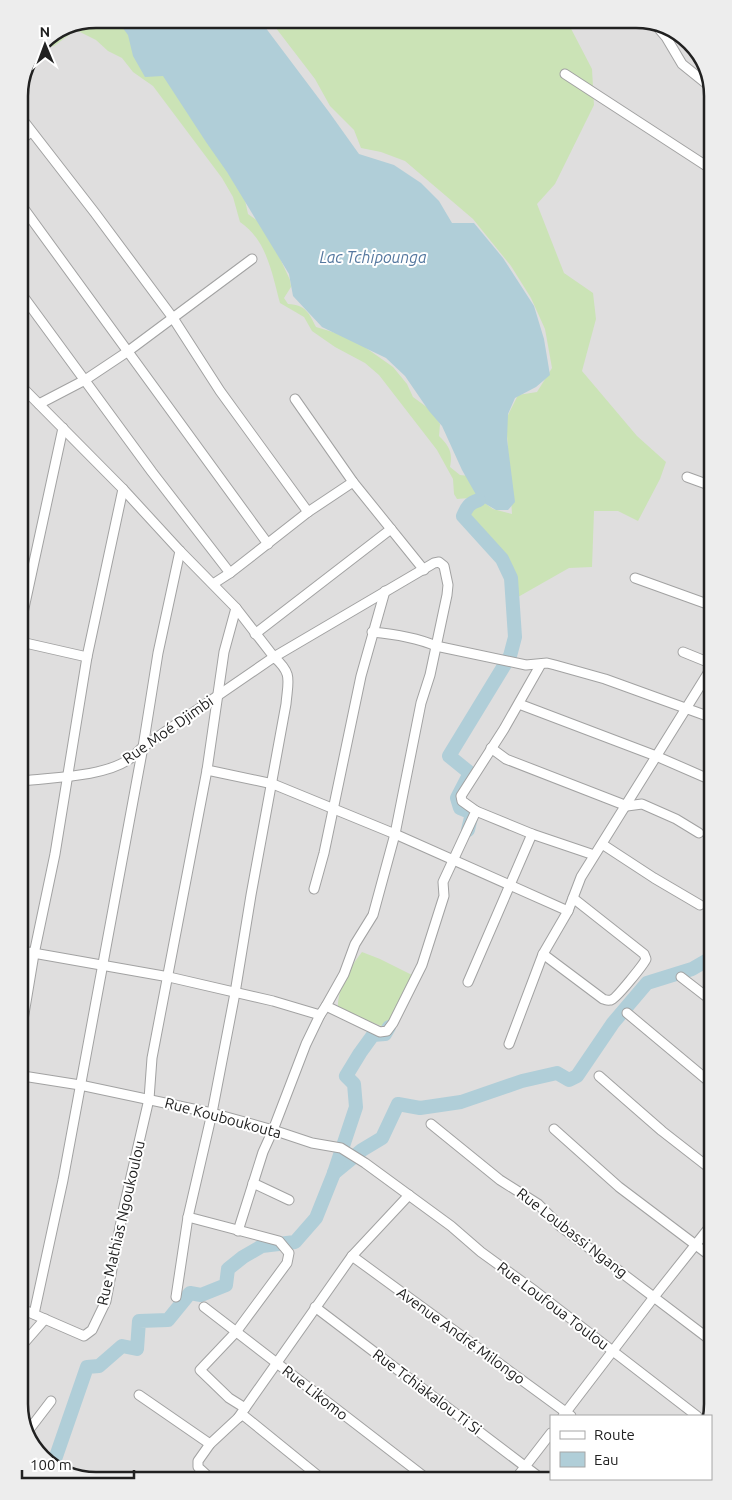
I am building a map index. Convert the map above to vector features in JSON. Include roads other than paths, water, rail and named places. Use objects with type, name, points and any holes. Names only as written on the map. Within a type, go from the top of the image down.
[{"type":"street","points":[[661,32],[682,64],[703,81]]},
{"type":"street","points":[[565,74],[704,164]]},
{"type":"street","points":[[28,128],[174,318],[220,391],[308,512]]},
{"type":"street","points":[[28,214],[268,544]]},
{"type":"street","points":[[39,404],[85,380],[127,352],[252,259]]},
{"type":"street","points":[[28,303],[152,472],[230,573]]},
{"type":"street","points":[[28,393],[123,489],[236,608],[289,676],[286,704],[250,895],[235,992],[212,1113],[188,1217],[176,1298]]},
{"type":"street","points":[[295,399],[353,482],[424,570]]},
{"type":"street","points":[[28,591],[62,428]]},
{"type":"street","points":[[687,477],[704,483]]},
{"type":"street","points":[[212,584],[230,573],[308,512],[353,482]]},
{"type":"street","points":[[27,994],[69,776],[87,657],[123,489]]},
{"type":"street","points":[[255,634],[391,529]]},
{"type":"street","points":[[34,1314],[63,1180],[143,747],[158,654],[180,551]]},
{"type":"street","name":"Rue Moé Djimbi","points":[[27,780],[87,774],[128,760],[143,747],[274,657],[385,591],[434,563],[440,562],[446,572],[447,595],[436,646]]},
{"type":"street","points":[[635,578],[704,603]]},
{"type":"street","points":[[314,889],[334,808],[361,676],[385,591]]},
{"type":"street","points":[[149,1099],[152,1058],[169,977],[207,770],[224,652],[236,608]]},
{"type":"street","points":[[372,632],[400,635],[436,646],[526,665],[547,663],[605,679],[686,707],[704,715]]},
{"type":"street","points":[[28,643],[87,657]]},
{"type":"street","points":[[238,1231],[263,1152],[306,1044],[320,1015],[344,974],[355,944],[373,915],[395,834],[421,703],[430,675],[436,646]]},
{"type":"street","points":[[683,652],[704,661]]},
{"type":"street","points":[[540,664],[519,704],[461,796],[462,800],[476,811],[532,834],[594,856]]},
{"type":"street","points":[[509,1044],[544,954],[568,911],[581,877],[627,806],[704,679]]},
{"type":"street","points":[[519,704],[656,756],[704,777]]},
{"type":"street","points":[[491,748],[506,759],[627,806],[642,804],[676,819],[700,833]]},
{"type":"street","points":[[207,770],[272,784],[334,808],[568,911]]},
{"type":"street","points":[[326,1006],[380,1032],[389,1030],[422,965],[444,896],[443,882],[476,811]]},
{"type":"street","points":[[468,982],[532,834]]},
{"type":"street","points":[[602,844],[700,905]]},
{"type":"street","points":[[544,954],[608,1001],[613,1000],[619,994],[632,975],[644,964],[646,959],[644,954],[573,898]]},
{"type":"street","points":[[27,952],[169,977],[273,1000],[320,1015]]},
{"type":"street","points":[[681,977],[704,995]]},
{"type":"street","points":[[627,1013],[704,1077]]},
{"type":"street","points":[[599,1076],[662,1131],[704,1164]]},
{"type":"street","name":"Rue Kouboukouta","points":[[27,1077],[80,1085],[212,1113],[312,1143],[341,1148],[409,1194]]},
{"type":"street","name":"Rue Mathias Ngoukoulou","points":[[27,1311],[84,1336],[92,1330],[106,1300],[122,1211],[149,1099]]},
{"type":"street","name":"Rue Loubassi Ngang","points":[[431,1124],[500,1180],[538,1204],[560,1226],[704,1335]]},
{"type":"street","points":[[554,1129],[619,1187],[704,1251]]},
{"type":"street","points":[[253,1183],[289,1200]]},
{"type":"street","points":[[202,1472],[198,1467],[198,1461],[210,1444],[238,1418],[352,1256],[409,1194]]},
{"type":"street","name":"Rue Loufoua Toulou","points":[[409,1194],[481,1252],[536,1291],[696,1415]]},
{"type":"street","points":[[188,1217],[278,1241],[289,1253],[287,1263],[236,1332],[200,1370],[202,1374],[244,1408]]},
{"type":"street","points":[[567,1415],[613,1351],[704,1234]]},
{"type":"street","name":"Avenue André Milongo","points":[[352,1256],[567,1415]]},
{"type":"street","name":"Rue Likomo","points":[[204,1307],[418,1472]]},
{"type":"street","name":"Rue Tchiakalou Ti Si","points":[[315,1307],[533,1472]]},
{"type":"street","points":[[27,1340],[45,1319]]},
{"type":"street","points":[[139,1395],[210,1444]]},
{"type":"street","points":[[32,1426],[51,1401]]},
{"type":"street","points":[[238,1418],[243,1416],[313,1472]]},
{"type":"street","points":[[521,1472],[550,1434]]},
{"type":"water","name":"Lac Tchipounga","points":[[122,27],[265,27],[359,154],[394,165],[421,183],[439,201],[452,223],[474,223],[503,258],[534,306],[544,339],[550,375],[536,387],[515,398],[508,414],[507,439],[515,502],[508,510],[496,510],[479,500],[462,470],[442,426],[429,411],[405,376],[386,358],[322,327],[293,296],[289,274],[227,172],[163,76],[145,77],[133,56],[128,35]]},
{"type":"waterway","points":[[468,830],[472,813],[460,808],[457,798],[470,773],[449,756],[510,656],[515,637],[511,578],[502,559],[463,516],[469,506],[479,500]]},
{"type":"waterway","points":[[334,1173],[362,1150],[382,1138],[398,1104],[420,1108],[461,1102],[522,1081],[557,1073],[569,1080],[577,1076],[613,1023],[647,983],[692,969],[704,962]]},
{"type":"waterway","points":[[55,1459],[87,1367],[99,1366],[122,1346],[137,1349],[139,1321],[168,1320],[190,1293],[201,1295],[226,1285],[228,1269],[243,1257],[262,1246],[295,1242],[316,1218],[334,1173],[356,1107],[354,1084],[346,1076],[373,1035],[385,1034],[389,1027]]}]
